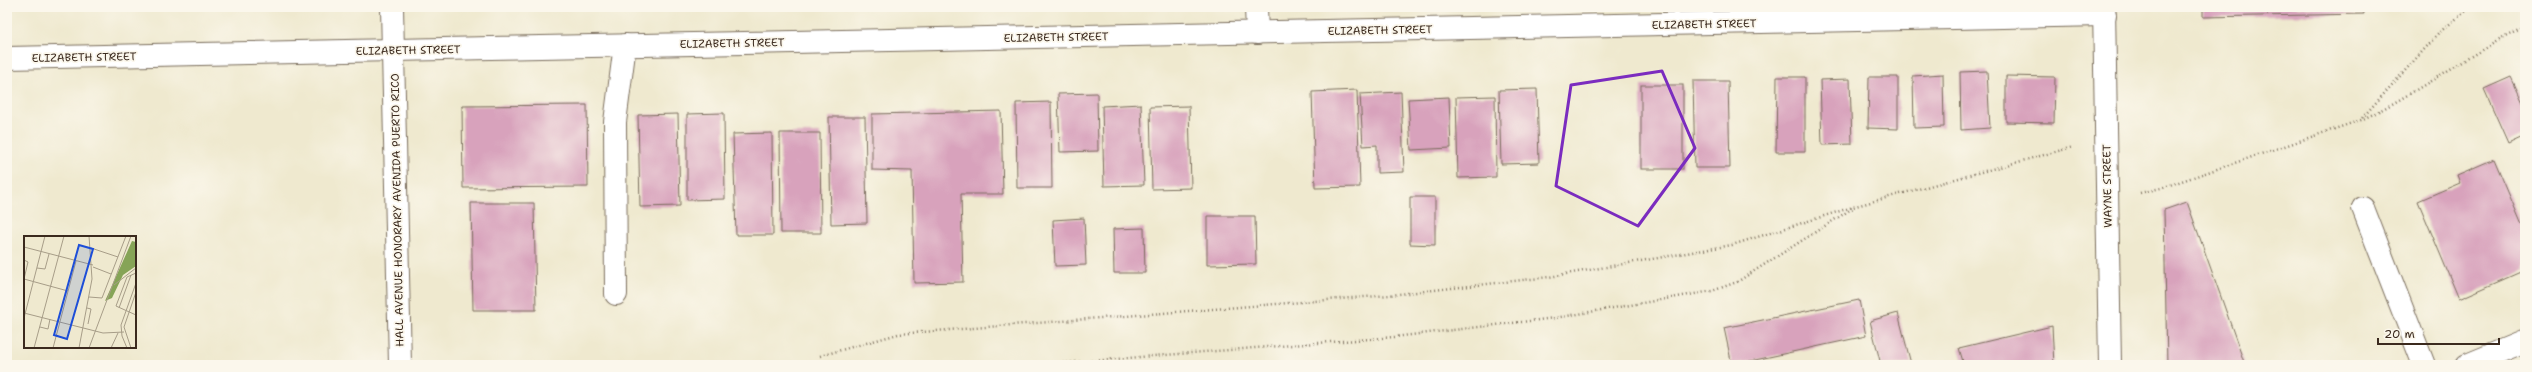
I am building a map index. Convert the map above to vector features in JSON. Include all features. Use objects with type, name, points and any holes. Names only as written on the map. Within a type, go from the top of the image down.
[{"type":"street","name":"HALL AVENUE HONORARY AVENIDA PUERTO RICO","points":[[392,7],[400,365]]},
{"type":"street","points":[[1256,7],[1257,33]]},
{"type":"street","name":"ELIZABETH STREET","points":[[7,58],[1257,33],[2104,11]]},
{"type":"street","name":"WAYNE STREET","points":[[2104,11],[2110,365]]},
{"type":"street","points":[[616,294],[615,122],[625,45]]},
{"type":"street","points":[[2363,208],[2424,365]]},
{"type":"street","points":[[2467,365],[2525,341]]},
{"type":"path","points":[[2360,120],[2441,31],[2471,7]]},
{"type":"path","points":[[2108,197],[2161,188],[2360,120],[2383,109],[2490,44],[2525,27]]},
{"type":"path","points":[[820,356],[898,334],[1390,295],[1549,277],[1732,244],[1856,206],[2050,152],[2106,144]]},
{"type":"path","points":[[1039,365],[1394,337],[1555,318],[1712,291],[1737,282],[1856,206]]},
{"type":"highlighted area","points":[[1662,71],[1695,148],[1638,226],[1556,186],[1571,85]]},
{"type":"building","points":[[2203,7],[2363,7],[2364,14],[2203,17]]},
{"type":"building","points":[[1987,71],[1990,128],[1961,130],[1960,72]]},
{"type":"building","points":[[1943,74],[1944,127],[1914,128],[1913,76]]},
{"type":"building","points":[[2006,76],[2055,77],[2054,123],[2006,122]]},
{"type":"building","points":[[1777,77],[1805,77],[1805,152],[1776,152]]},
{"type":"building","points":[[1869,77],[1898,77],[1898,129],[1868,128]]},
{"type":"building","points":[[2511,77],[2525,107],[2525,135],[2508,143],[2484,89]]},
{"type":"building","points":[[1850,79],[1852,144],[1822,145],[1820,80]]},
{"type":"building","points":[[1693,81],[1728,81],[1730,168],[1695,168]]},
{"type":"building","points":[[1641,85],[1683,85],[1683,169],[1641,169]]},
{"type":"building","points":[[1537,89],[1539,163],[1501,164],[1499,90]]},
{"type":"building","points":[[1357,90],[1360,187],[1315,188],[1312,92]]},
{"type":"building","points":[[1401,92],[1404,172],[1377,173],[1377,145],[1363,146],[1360,94]]},
{"type":"building","points":[[1097,93],[1098,151],[1060,152],[1058,94]]},
{"type":"building","points":[[1495,96],[1496,177],[1458,178],[1456,97]]},
{"type":"building","points":[[1449,97],[1451,148],[1411,150],[1408,99]]},
{"type":"building","points":[[1051,102],[1052,188],[1017,188],[1016,103]]},
{"type":"building","points":[[1141,104],[1144,185],[1104,186],[1102,106]]},
{"type":"building","points":[[587,105],[588,187],[463,188],[462,106]]},
{"type":"building","points":[[1189,106],[1191,188],[1152,189],[1150,107]]},
{"type":"building","points":[[1001,111],[1003,194],[961,194],[963,282],[914,283],[912,171],[872,170],[872,114]]},
{"type":"building","points":[[724,113],[725,199],[687,200],[687,114]]},
{"type":"building","points":[[678,114],[680,206],[640,207],[638,115]]},
{"type":"building","points":[[829,117],[865,117],[867,223],[831,224]]},
{"type":"building","points":[[772,133],[773,235],[736,235],[733,134]]},
{"type":"building","points":[[780,133],[820,133],[821,233],[781,233]]},
{"type":"building","points":[[2494,159],[2525,232],[2525,270],[2459,299],[2418,201],[2460,183],[2457,175]]},
{"type":"building","points":[[1410,197],[1435,197],[1435,245],[1410,244]]},
{"type":"building","points":[[2187,202],[2245,365],[2167,365],[2164,210]]},
{"type":"building","points":[[471,203],[534,203],[536,310],[473,310]]},
{"type":"building","points":[[1207,216],[1255,216],[1256,264],[1207,265]]},
{"type":"building","points":[[1084,218],[1086,265],[1055,266],[1053,220]]},
{"type":"building","points":[[1144,228],[1145,273],[1114,273],[1113,229]]},
{"type":"building","points":[[1859,300],[1866,336],[1732,365],[1724,328]]},
{"type":"building","points":[[1898,313],[1911,364],[1881,365],[1870,321]]},
{"type":"building","points":[[2052,326],[2054,365],[1964,365],[1959,348]]}]
